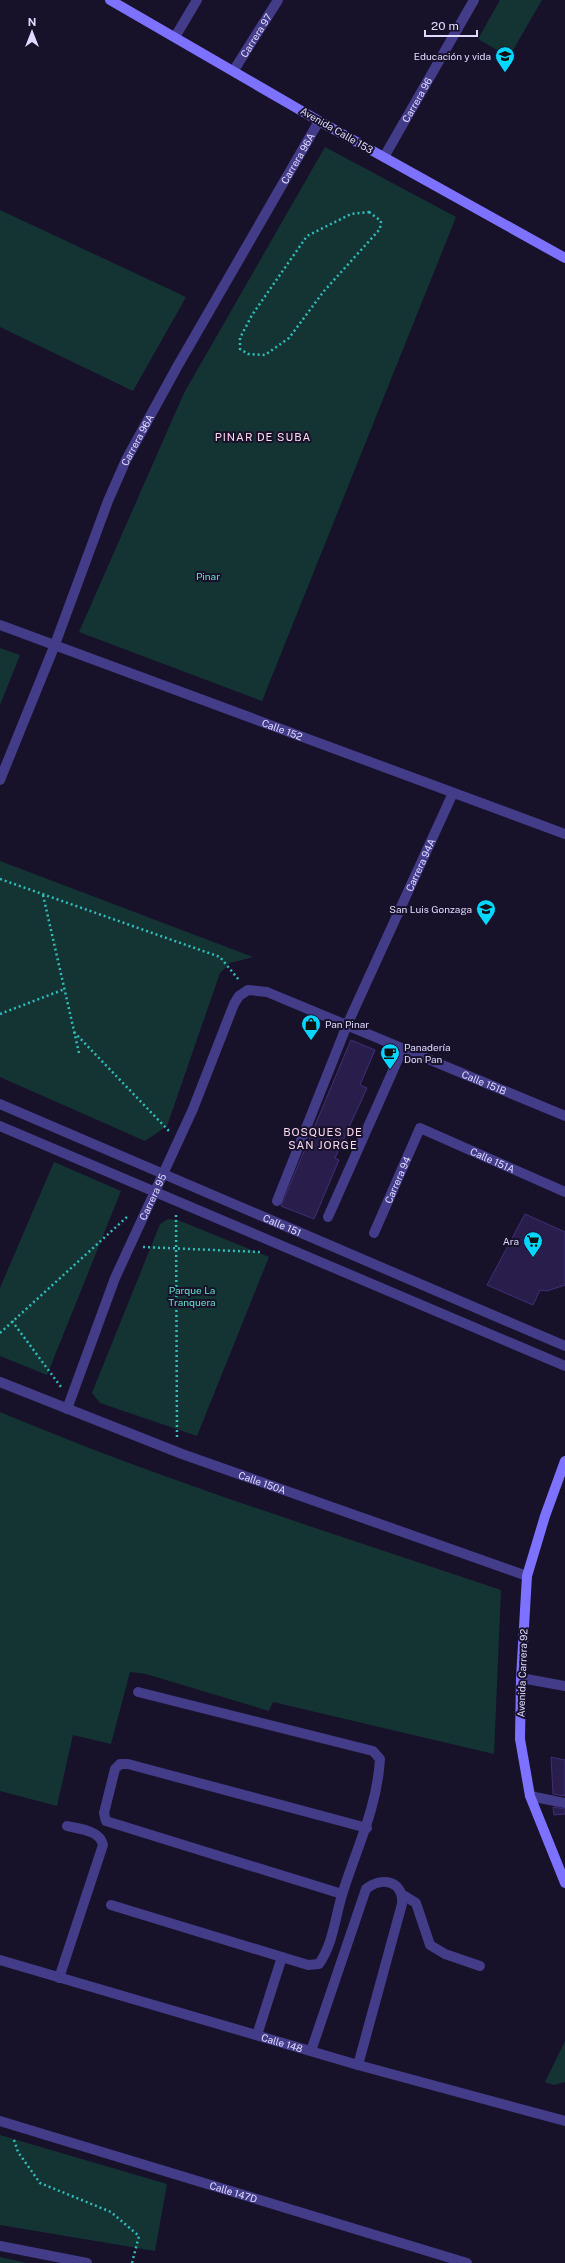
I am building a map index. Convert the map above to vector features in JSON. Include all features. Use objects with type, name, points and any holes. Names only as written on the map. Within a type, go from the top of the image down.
[{"type":"main road","name":"Avenida Calle 153","points":[[110,0],[234,70],[319,121],[565,258]]},
{"type":"main road","name":"Avenida Carrera 92","points":[[565,1461],[545,1516],[527,1576],[521,1678],[520,1738],[530,1796],[565,1883]]},
{"type":"street","points":[[175,37],[197,0]]},
{"type":"street","name":"Carrera 97","points":[[234,70],[278,0]]},
{"type":"street","name":"Carrera 96","points":[[384,157],[474,0]]},
{"type":"street","name":"Carrera 96A","points":[[0,780],[54,647],[108,501],[126,460],[177,367],[319,121]]},
{"type":"street","name":"Calle 152","points":[[0,625],[54,647],[565,834]]},
{"type":"street","name":"Carrera 94A","points":[[277,1201],[347,1025],[453,793]]},
{"type":"street","name":"Calle 151B","points":[[248,990],[267,992],[565,1116]]},
{"type":"street","name":"Carrera 95","points":[[69,1405],[128,1247],[179,1141],[234,1004],[239,996],[248,990]]},
{"type":"street","points":[[328,1217],[403,1048]]},
{"type":"street","name":"Calle 151","points":[[0,1104],[565,1346]]},
{"type":"street","name":"Calle 151","points":[[0,1126],[565,1366]]},
{"type":"street","name":"Calle 151A","points":[[420,1128],[565,1192]]},
{"type":"street","name":"Carrera 94","points":[[374,1233],[420,1128]]},
{"type":"street","name":"Calle 150A","points":[[0,1382],[69,1405],[177,1452],[527,1576]]},
{"type":"street","points":[[521,1678],[565,1686]]},
{"type":"street","points":[[111,1905],[308,1965],[319,1964],[327,1953],[342,1894],[367,1828],[379,1770],[380,1759],[373,1751],[138,1692]]},
{"type":"street","points":[[342,1894],[106,1822],[104,1813],[115,1769],[120,1764],[128,1764],[367,1828]]},
{"type":"street","points":[[530,1796],[565,1803]]},
{"type":"street","points":[[58,1978],[103,1845],[102,1839],[97,1834],[67,1826]]},
{"type":"street","points":[[311,2051],[366,1889],[375,1882],[386,1882],[398,1886],[403,1895],[416,1903],[430,1945],[445,1954],[480,1966]]},
{"type":"street","points":[[358,2065],[402,1904],[403,1895]]},
{"type":"street","points":[[257,2035],[282,1957]]},
{"type":"street","name":"Calle 148","points":[[0,1960],[358,2065],[565,2121]]},
{"type":"street","name":"Calle 147D","points":[[3,2122],[467,2263]]},
{"type":"street","points":[[0,2246],[86,2263]]},
{"type":"path","points":[[369,212],[381,221],[380,229],[324,291],[289,338],[265,355],[248,354],[240,349],[240,338],[252,315],[307,236],[351,214],[369,212]]},
{"type":"path","points":[[0,879],[220,957],[248,990]]},
{"type":"path","points":[[43,894],[79,1053]]},
{"type":"path","points":[[0,1014],[65,989]]},
{"type":"path","points":[[74,1032],[179,1141]]},
{"type":"path","points":[[176,1201],[177,1452]]},
{"type":"path","points":[[0,1333],[132,1212]]},
{"type":"path","points":[[128,1247],[262,1252]]},
{"type":"path","points":[[12,1321],[69,1405]]},
{"type":"path","points":[[3,2122],[18,2152],[40,2183],[110,2212],[139,2236],[132,2263]]},
{"type":"green space","points":[[500,0],[542,0],[509,57],[478,39]]},
{"type":"green space","name":"Pinar","points":[[325,147],[456,217],[262,701],[79,632],[184,393]]},
{"type":"green space","points":[[0,210],[186,297],[133,391],[0,327]]},
{"type":"green space","points":[[0,648],[20,655],[0,705]]},
{"type":"green space","points":[[0,861],[253,957],[230,963],[220,973],[167,1126],[145,1141],[0,1077]]},
{"type":"green space","points":[[54,1162],[121,1191],[47,1375],[0,1356],[0,1288]]},
{"type":"green space","name":"Parque La Tranquera","points":[[168,1219],[178,1220],[269,1257],[197,1436],[100,1403],[92,1393],[160,1224]]},
{"type":"green space","points":[[0,1412],[123,1461],[186,1484],[501,1590],[494,1754],[273,1702],[269,1711],[146,1674],[130,1672],[111,1744],[73,1735],[57,1806],[0,1791]]},
{"type":"green space","points":[[565,2041],[565,2082],[554,2085],[545,2082]]},
{"type":"green space","points":[[0,2135],[167,2184],[155,2251],[0,2225]]},
{"type":"green space","points":[[0,2257],[27,2263],[0,2263]]},
{"type":"building","points":[[351,1040],[375,1050],[360,1085],[367,1088],[335,1158],[339,1160],[314,1219],[281,1206]]},
{"type":"building","name":"Ara","points":[[525,1214],[565,1232],[565,1285],[547,1291],[540,1290],[533,1305],[487,1285]]},
{"type":"building","points":[[551,1757],[565,1760],[565,1796],[553,1794]]},
{"type":"building","points":[[553,1807],[565,1809],[565,1814],[554,1815]]},
{"type":"place","name":"Educación y vida","points":[[505,73]]},
{"type":"place","name":"San Luis Gonzaga","points":[[486,926]]},
{"type":"place","name":"Pan Pinar","points":[[311,1041]]},
{"type":"place","name":"Panadería Don Pan","points":[[390,1070]]},
{"type":"place","name":"Ara","points":[[533,1258]]},
{"type":"district","name":"PINAR DE SUBA","points":[[263,437]]},
{"type":"district","name":"BOSQUES DE SAN JORGE","points":[[323,1138]]}]
